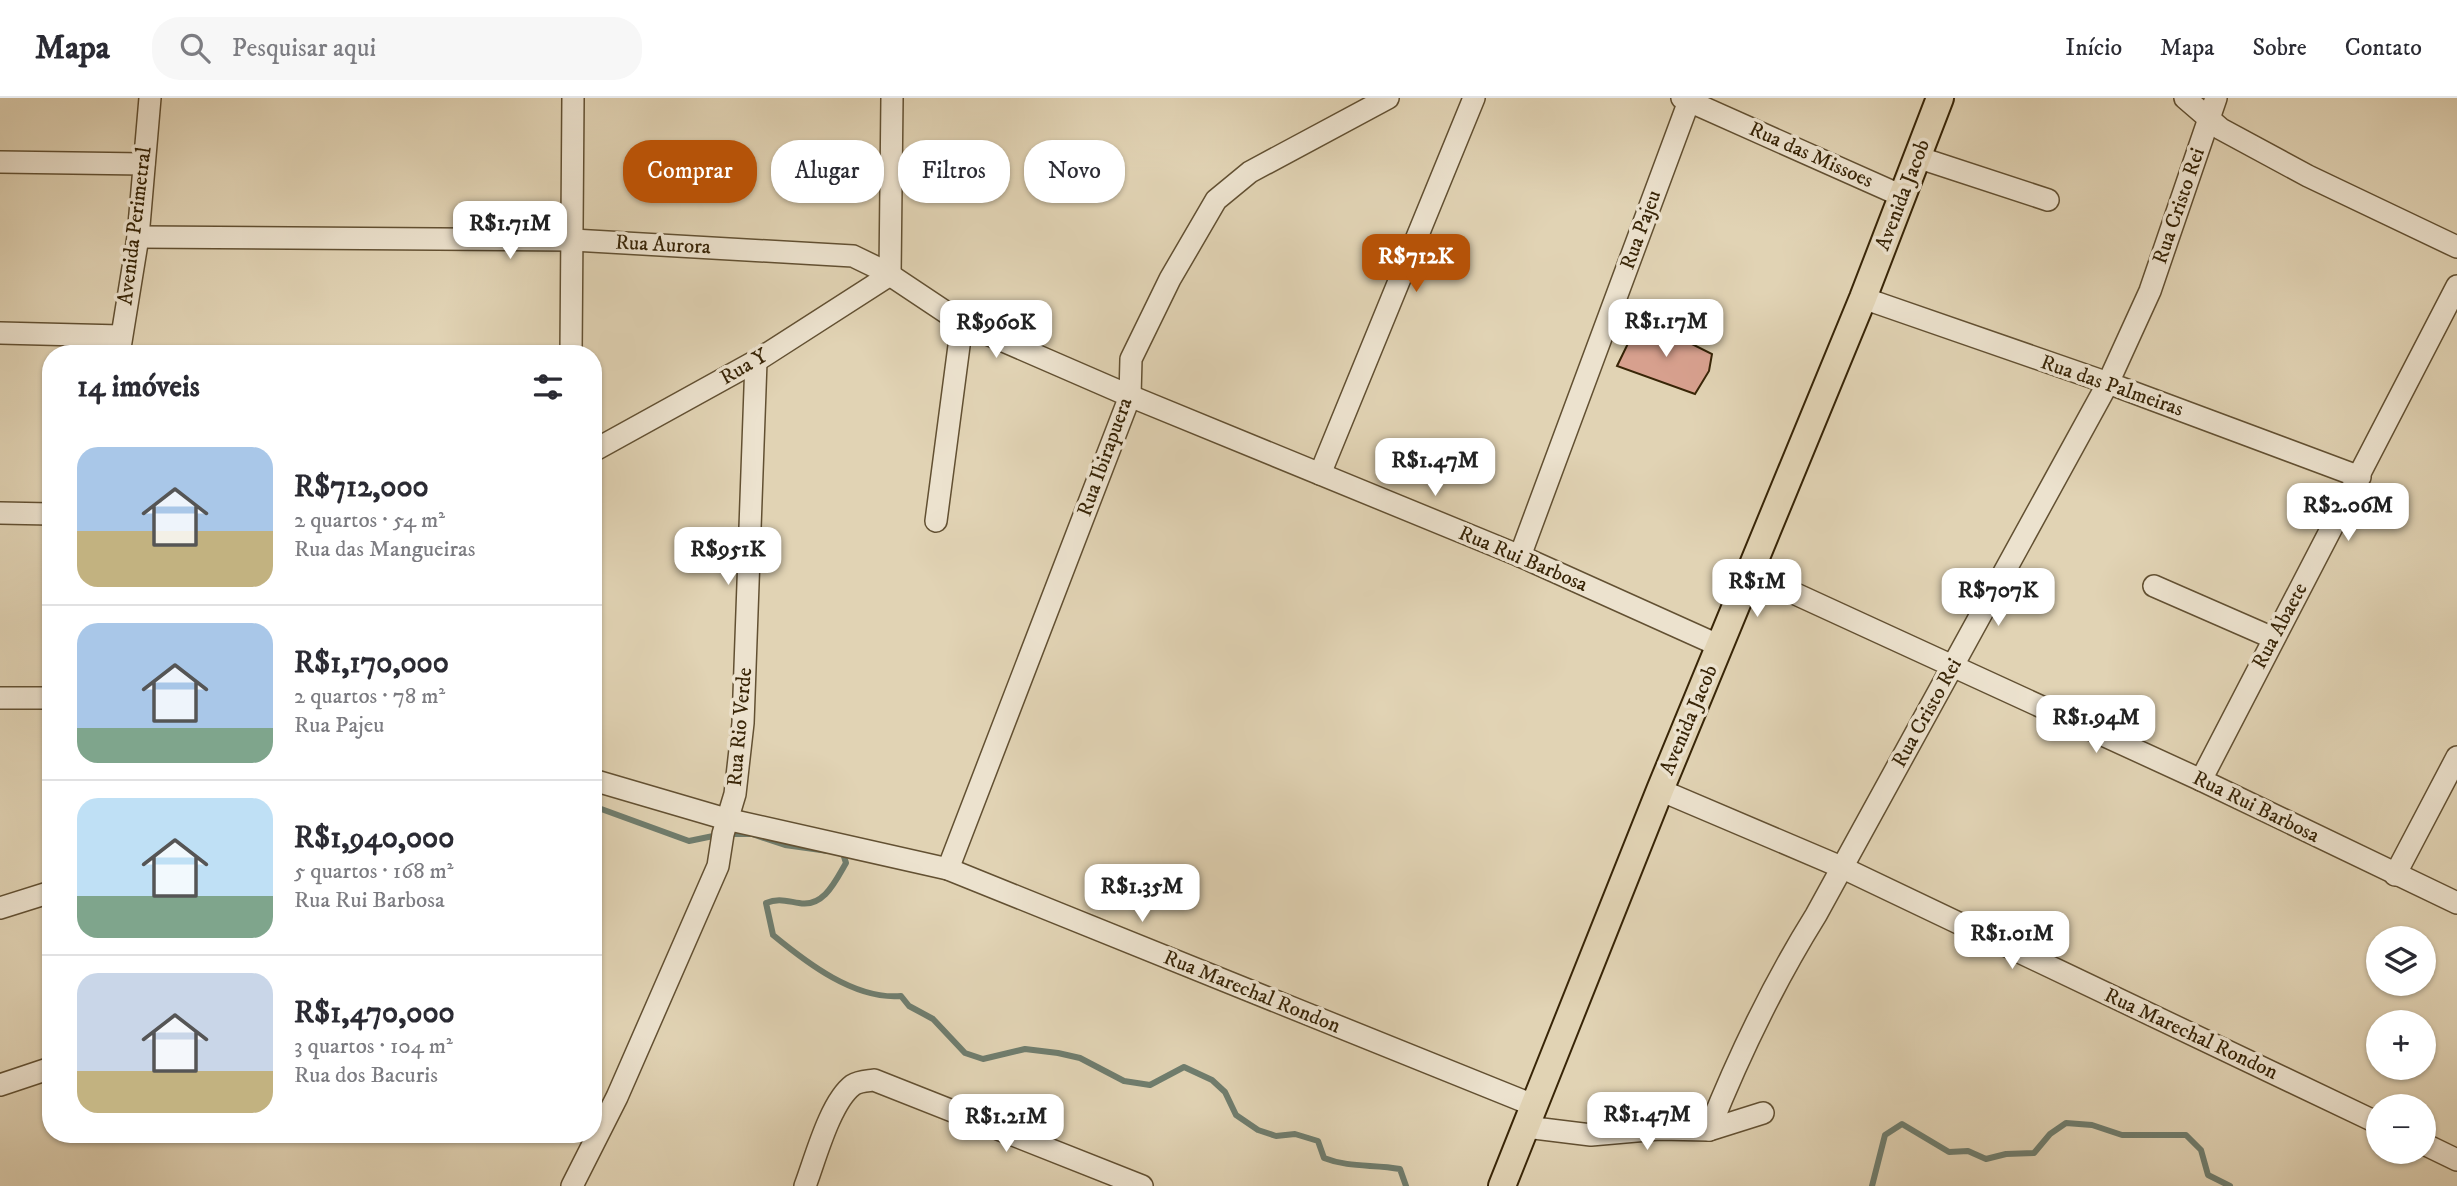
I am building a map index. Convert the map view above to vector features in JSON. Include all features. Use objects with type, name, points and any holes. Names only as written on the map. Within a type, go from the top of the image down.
[{"type":"main road","name":"Avenida Jacob","points":[[1502,1186],[1660,790],[1863,298],[1940,98]]},
{"type":"street","name":"Avenida Perimetral","points":[[120,345],[138,237],[150,98]]},
{"type":"street","points":[[572,345],[573,98]]},
{"type":"street","points":[[890,275],[892,98]]},
{"type":"street","name":"Rua Ibirapuera","points":[[948,869],[1130,396],[1131,359],[1170,279],[1216,200],[1250,172],[1388,98]]},
{"type":"street","points":[[1320,474],[1474,98]]},
{"type":"street","points":[[2185,98],[2208,120],[2308,176],[2457,247]]},
{"type":"street","name":"Rua Cristo Rei","points":[[1709,1129],[1763,1008],[2108,383],[2150,291],[2216,98]]},
{"type":"street","name":"Rua das Missoes","points":[[1685,100],[1902,196]]},
{"type":"street","name":"Rua Pajeu","points":[[1520,556],[1685,100]]},
{"type":"street","points":[[1917,157],[2048,200]]},
{"type":"street","points":[[0,162],[144,164]]},
{"type":"street","name":"Rua Aurora","points":[[138,237],[573,240],[843,254],[890,275],[962,323]]},
{"type":"street","name":"Rua Y","points":[[602,446],[756,361],[890,275]]},
{"type":"street","name":"Rua Abaete","points":[[2201,780],[2457,286]]},
{"type":"street","name":"Rua das Palmeiras","points":[[1863,298],[2108,383],[2360,477]]},
{"type":"street","points":[[936,521],[962,323]]},
{"type":"street","name":"Rua Rui Barbosa","points":[[962,323],[1130,396],[1520,556],[1720,646]]},
{"type":"street","points":[[0,333],[120,345]]},
{"type":"street","name":"Rua Rio Verde","points":[[602,1127],[718,866],[726,819],[735,794],[743,723],[756,361]]},
{"type":"street","points":[[0,513],[42,514]]},
{"type":"street","name":"Rua Rui Barbosa","points":[[1750,573],[2201,780],[2457,903]]},
{"type":"street","points":[[2154,586],[2273,638]]},
{"type":"street","points":[[0,698],[42,698]]},
{"type":"street","points":[[2395,875],[2457,757]]},
{"type":"street","name":"Rua Marechal Rondon","points":[[602,783],[726,819],[948,869],[1530,1116],[1591,1135],[1659,1129],[1709,1129],[1763,1113]]},
{"type":"street","name":"Rua Marechal Rondon","points":[[1660,790],[1842,867],[2366,1117]]},
{"type":"street","points":[[0,908],[42,895]]},
{"type":"street","points":[[0,1085],[42,1071]]},
{"type":"street","points":[[805,1186],[829,1122],[844,1095],[854,1084],[865,1081],[885,1083],[1142,1186]]},
{"type":"street","name":"Rua Rio Verde","points":[[572,1186],[594,1143]]},
{"type":"street","points":[[2436,1150],[2457,1160]]},
{"type":"building","points":[[1638,323],[1676,336],[1712,354],[1709,371],[1695,394],[1617,366]]},
{"type":"waterway","points":[[602,809],[689,841],[723,834],[752,834],[785,845],[828,851]]},
{"type":"waterway","points":[[842,850],[846,863],[822,897],[808,903],[778,900],[766,903],[773,935],[816,968],[866,992],[901,996],[909,1006],[933,1019],[965,1053],[983,1059],[1025,1049],[1058,1053],[1080,1058],[1124,1081],[1150,1085],[1184,1067],[1212,1080],[1225,1092],[1236,1115],[1258,1130],[1276,1136],[1295,1134],[1318,1141],[1324,1158],[1333,1161],[1400,1169],[1406,1186]]},
{"type":"waterway","points":[[1872,1186],[1885,1135],[1902,1124],[1949,1152],[1968,1151],[1986,1159],[2006,1154],[2034,1153],[2050,1134],[2066,1123],[2092,1125],[2122,1135],[2186,1135],[2201,1150],[2208,1175],[2230,1186]]}]
